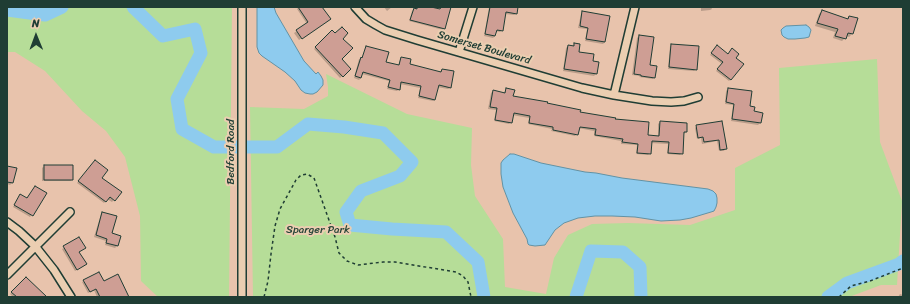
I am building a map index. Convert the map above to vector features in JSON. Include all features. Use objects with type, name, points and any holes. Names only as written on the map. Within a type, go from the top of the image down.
[{"type":"street","name":"Bedford Road","points":[[242,7],[242,297]]},
{"type":"street","name":"Somerset Boulevard","points":[[356,7],[366,19],[385,30],[582,88],[652,101],[684,101],[698,97]]},
{"type":"street","points":[[459,52],[473,7]]},
{"type":"street","points":[[614,95],[634,7]]},
{"type":"street","points":[[7,275],[70,212]]},
{"type":"street","points":[[7,222],[36,246],[54,270],[71,297]]},
{"type":"path","points":[[264,297],[268,281],[275,226],[280,209],[296,180],[301,175],[307,174],[314,178],[339,252],[347,261],[358,265],[395,262],[456,272],[463,276],[468,282],[471,297]]},
{"type":"path","points":[[839,297],[851,286],[870,281],[903,268]]},
{"type":"green space","points":[[7,7],[232,7],[229,297],[158,297],[141,281],[140,216],[125,157],[106,131],[82,111],[45,71],[15,52],[7,52]]},
{"type":"green space","name":"Sparger Park","points":[[877,59],[880,142],[902,201],[897,285],[881,285],[849,297],[253,297],[250,107],[304,109],[328,96],[326,74],[407,114],[472,128],[471,165],[475,196],[503,239],[505,287],[546,294],[554,258],[568,235],[592,224],[628,223],[690,225],[735,210],[735,168],[780,145],[779,68]]},
{"type":"water","points":[[257,7],[274,7],[304,61],[316,74],[318,72],[321,76],[323,85],[317,92],[313,94],[305,93],[285,72],[259,53],[257,47]]},
{"type":"water","points":[[806,25],[811,30],[809,37],[788,39],[782,35],[781,30],[786,26]]},
{"type":"water","points":[[510,154],[541,163],[585,172],[708,189],[716,194],[717,203],[714,211],[680,220],[661,221],[635,217],[612,216],[578,218],[564,223],[555,230],[545,245],[529,245],[513,213],[503,187],[501,163]]},
{"type":"building","points":[[298,7],[322,7],[331,19],[302,39],[296,30],[308,22]]},
{"type":"building","points":[[417,7],[431,7],[440,9],[441,7],[451,7],[445,29],[410,20],[414,8],[417,9]]},
{"type":"building","points":[[490,7],[518,7],[517,14],[506,12],[503,31],[497,30],[495,36],[485,34]]},
{"type":"building","points":[[822,10],[848,19],[849,16],[858,18],[853,34],[848,33],[846,39],[835,36],[838,29],[817,23]]},
{"type":"building","points":[[582,11],[610,16],[605,42],[586,39],[588,28],[580,26]]},
{"type":"building","points":[[342,27],[348,33],[343,39],[353,48],[342,59],[351,69],[343,77],[315,47],[332,30],[335,33]]},
{"type":"building","points":[[639,35],[654,37],[650,65],[657,66],[655,78],[634,74]]},
{"type":"building","points":[[574,43],[580,44],[579,52],[594,54],[593,61],[599,62],[597,74],[564,69],[568,45],[574,46]]},
{"type":"building","points":[[671,44],[699,46],[697,70],[669,67]]},
{"type":"building","points":[[717,45],[728,54],[732,48],[739,54],[736,58],[744,64],[731,80],[717,69],[723,62],[711,53]]},
{"type":"building","points":[[366,46],[389,52],[386,62],[399,65],[401,57],[411,59],[410,64],[441,72],[442,69],[454,71],[451,88],[439,85],[435,100],[419,96],[421,86],[401,82],[400,90],[388,87],[390,80],[363,72],[361,78],[355,76]]},
{"type":"building","points":[[506,88],[515,90],[513,96],[548,102],[547,103],[581,110],[580,112],[616,118],[615,119],[649,122],[648,135],[659,136],[660,121],[687,123],[687,132],[684,132],[683,154],[668,153],[669,142],[652,141],[651,154],[637,153],[638,144],[622,142],[623,139],[595,135],[596,129],[580,127],[578,135],[553,130],[553,127],[529,123],[530,116],[514,113],[512,123],[495,120],[497,108],[490,107],[493,90],[505,93]]},
{"type":"building","points":[[728,88],[752,91],[750,106],[755,107],[754,111],[763,113],[761,123],[732,119],[734,104],[726,102]]},
{"type":"building","points":[[722,121],[727,149],[720,150],[719,140],[704,142],[703,137],[698,138],[696,125]]},
{"type":"building","points":[[95,160],[108,170],[102,178],[122,192],[115,201],[110,197],[106,202],[78,181]]},
{"type":"building","points":[[44,165],[73,165],[73,180],[44,180]]},
{"type":"building","points":[[7,166],[17,168],[13,183],[7,182]]},
{"type":"building","points":[[35,186],[47,193],[33,216],[14,205],[20,194],[27,198]]},
{"type":"building","points":[[102,212],[117,216],[112,233],[121,236],[118,246],[106,243],[107,239],[96,235]]},
{"type":"building","points":[[79,237],[86,248],[79,252],[87,264],[77,270],[63,246]]},
{"type":"building","points":[[99,272],[104,281],[118,274],[129,297],[100,297],[96,289],[90,292],[83,280]]},
{"type":"building","points":[[26,277],[47,297],[17,297],[11,292]]},
{"type":"waterway","points":[[7,10],[45,15],[62,7]]},
{"type":"waterway","points":[[133,7],[163,36],[195,29],[201,53],[177,99],[182,129],[214,147],[277,147],[308,124],[344,127],[383,133],[412,162],[400,176],[361,191],[346,212],[350,225],[446,232],[478,262],[484,297]]},
{"type":"waterway","points":[[576,297],[591,251],[623,252],[640,267],[641,297]]},
{"type":"waterway","points":[[828,297],[847,283],[899,264],[903,261]]}]
